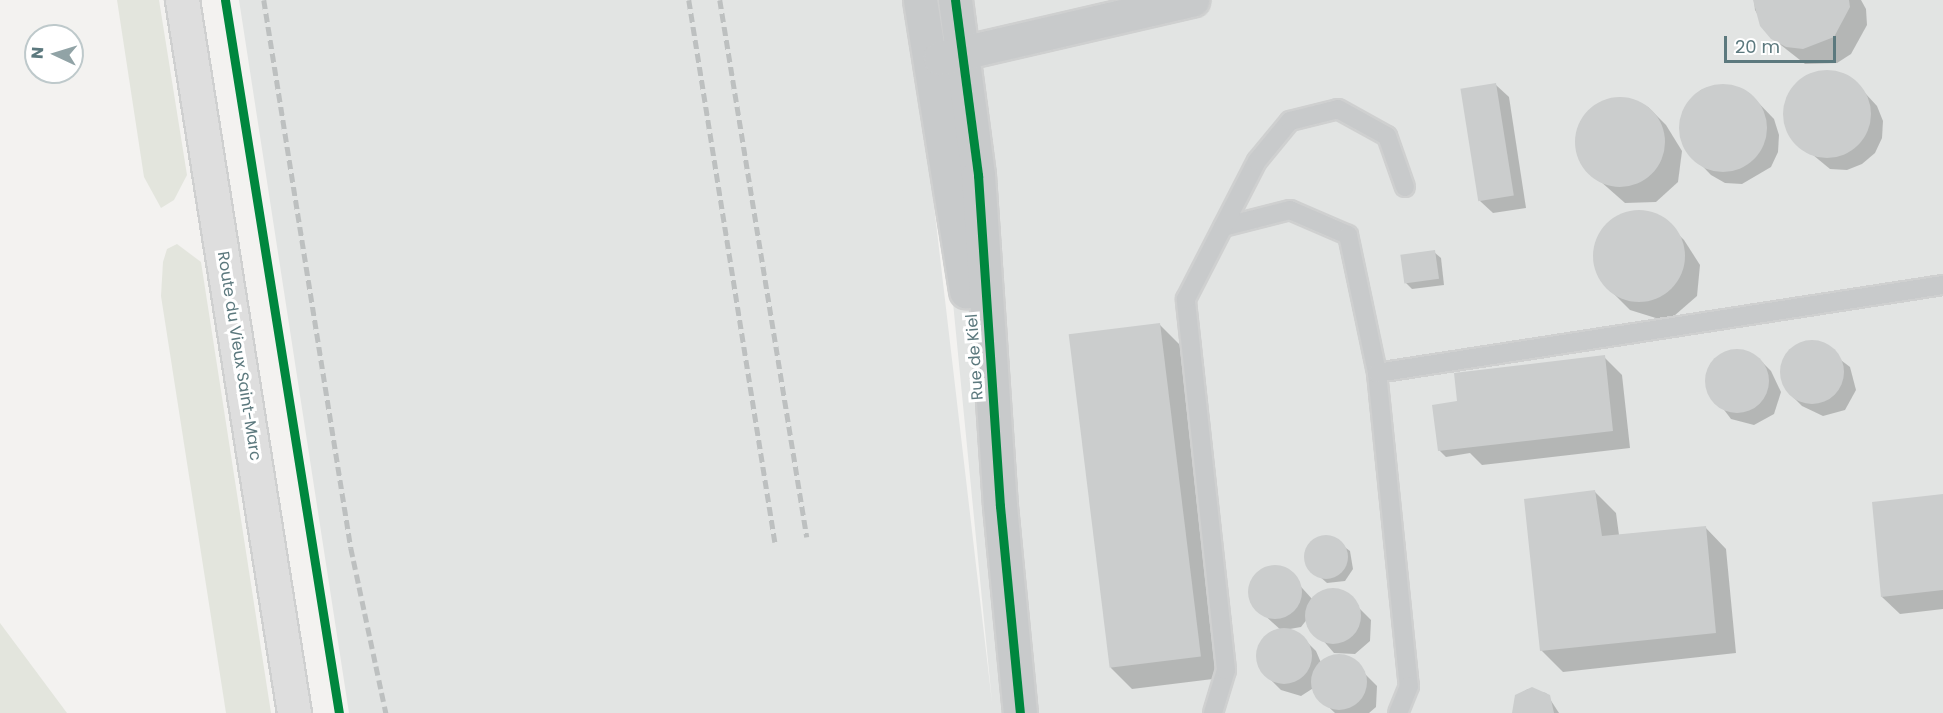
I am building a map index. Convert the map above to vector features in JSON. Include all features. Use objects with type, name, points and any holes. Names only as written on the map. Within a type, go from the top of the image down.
[{"type":"main road","name":"Route du Vieux Saint-Marc","points":[[182,0],[294,713]]},
{"type":"main road","name":"Route du Vieux Saint-Marc","points":[[203,0],[314,713]]},
{"type":"street","name":"Rue de Kiel","points":[[920,0],[946,56]]},
{"type":"street","name":"Rue de Kiel","points":[[955,0],[946,56],[1000,506],[1020,713]]},
{"type":"street","points":[[946,56],[1192,0]]},
{"type":"lane","points":[[1213,713],[1226,670],[1186,299],[1257,161],[1290,121],[1338,109],[1387,136],[1405,187]]},
{"type":"lane","points":[[1223,227],[1290,210],[1348,235],[1377,373],[1409,686],[1398,713]]},
{"type":"lane","points":[[1377,373],[1943,285]]},
{"type":"shaded area","points":[[117,0],[159,0],[187,175],[174,200],[161,208],[144,177]]},
{"type":"shaded area","points":[[239,0],[910,0],[992,702],[930,67],[913,0],[1943,0],[1943,713],[349,713]]},
{"type":"shaded area","points":[[177,244],[201,262],[271,713],[226,713],[161,296],[163,262],[167,249]]},
{"type":"shaded area","points":[[0,623],[67,713],[0,713]]},
{"type":"building","points":[[1753,0],[1849,0],[1850,7],[1834,37],[1803,49],[1786,47],[1771,39],[1760,26]]},
{"type":"building","points":[[1827,70],[1844,74],[1858,83],[1867,97],[1871,114],[1867,131],[1858,145],[1844,154],[1827,158],[1810,154],[1796,145],[1787,131],[1783,114],[1787,97],[1796,83],[1810,74]]},
{"type":"building","points":[[1496,83],[1514,196],[1478,201],[1460,89]]},
{"type":"building","points":[[1723,84],[1740,87],[1754,97],[1764,111],[1767,128],[1764,145],[1754,159],[1740,169],[1723,172],[1706,169],[1692,159],[1682,145],[1679,128],[1682,111],[1692,97],[1706,87]]},
{"type":"building","points":[[1611,97],[1629,97],[1645,104],[1658,117],[1665,133],[1665,151],[1658,167],[1645,180],[1629,187],[1611,187],[1595,180],[1582,167],[1575,151],[1575,133],[1582,117],[1595,104]]},
{"type":"building","points":[[1639,210],[1656,214],[1671,224],[1681,239],[1685,256],[1681,273],[1671,288],[1656,298],[1639,302],[1622,298],[1607,288],[1597,273],[1593,256],[1597,239],[1607,224],[1622,214]]},
{"type":"building","points":[[1435,250],[1439,279],[1404,284],[1400,255]]},
{"type":"building","points":[[1160,323],[1201,656],[1110,668],[1069,334]]},
{"type":"building","points":[[1806,340],[1818,340],[1835,349],[1842,360],[1844,372],[1842,384],[1835,395],[1818,404],[1806,404],[1794,399],[1785,390],[1780,378],[1780,366],[1785,354],[1794,345]]},
{"type":"building","points":[[1731,349],[1743,349],[1760,358],[1767,369],[1769,381],[1767,393],[1760,404],[1743,413],[1731,413],[1719,408],[1710,399],[1705,387],[1705,375],[1710,363],[1719,354]]},
{"type":"building","points":[[1605,355],[1613,431],[1438,451],[1432,405],[1457,401],[1454,373]]},
{"type":"building","points":[[1595,490],[1602,536],[1706,526],[1716,633],[1540,651],[1524,499]]},
{"type":"building","points":[[1943,494],[1943,590],[1881,597],[1872,502]]},
{"type":"building","points":[[1326,535],[1341,542],[1348,557],[1341,572],[1326,579],[1311,572],[1304,557],[1311,542]]},
{"type":"building","points":[[1270,565],[1280,565],[1290,569],[1298,577],[1302,592],[1298,607],[1290,615],[1280,619],[1270,619],[1260,615],[1252,607],[1248,597],[1248,587],[1252,577],[1260,569]]},
{"type":"building","points":[[1333,588],[1344,590],[1353,596],[1359,605],[1361,616],[1359,627],[1353,636],[1344,642],[1333,644],[1322,642],[1313,636],[1307,627],[1305,616],[1307,605],[1313,596],[1322,590]]},
{"type":"building","points":[[1284,628],[1295,630],[1304,636],[1310,645],[1312,656],[1310,667],[1304,676],[1295,682],[1284,684],[1273,682],[1264,676],[1258,667],[1256,656],[1258,645],[1264,636],[1273,630]]},
{"type":"building","points":[[1339,654],[1350,656],[1359,662],[1365,671],[1367,682],[1365,693],[1359,702],[1350,708],[1339,710],[1328,708],[1319,702],[1313,693],[1311,682],[1313,671],[1319,662],[1328,656]]},
{"type":"building","points":[[1532,687],[1550,695],[1554,713],[1512,713],[1515,695]]},
{"type":"railway","points":[[264,0],[351,548],[386,713]]},
{"type":"railway","points":[[689,0],[775,542]]},
{"type":"railway","points":[[720,0],[807,537]]},
{"type":"cycle path","points":[[225,0],[339,713]]},
{"type":"cycle path","points":[[955,0],[978,175],[1000,506],[1020,713]]}]
